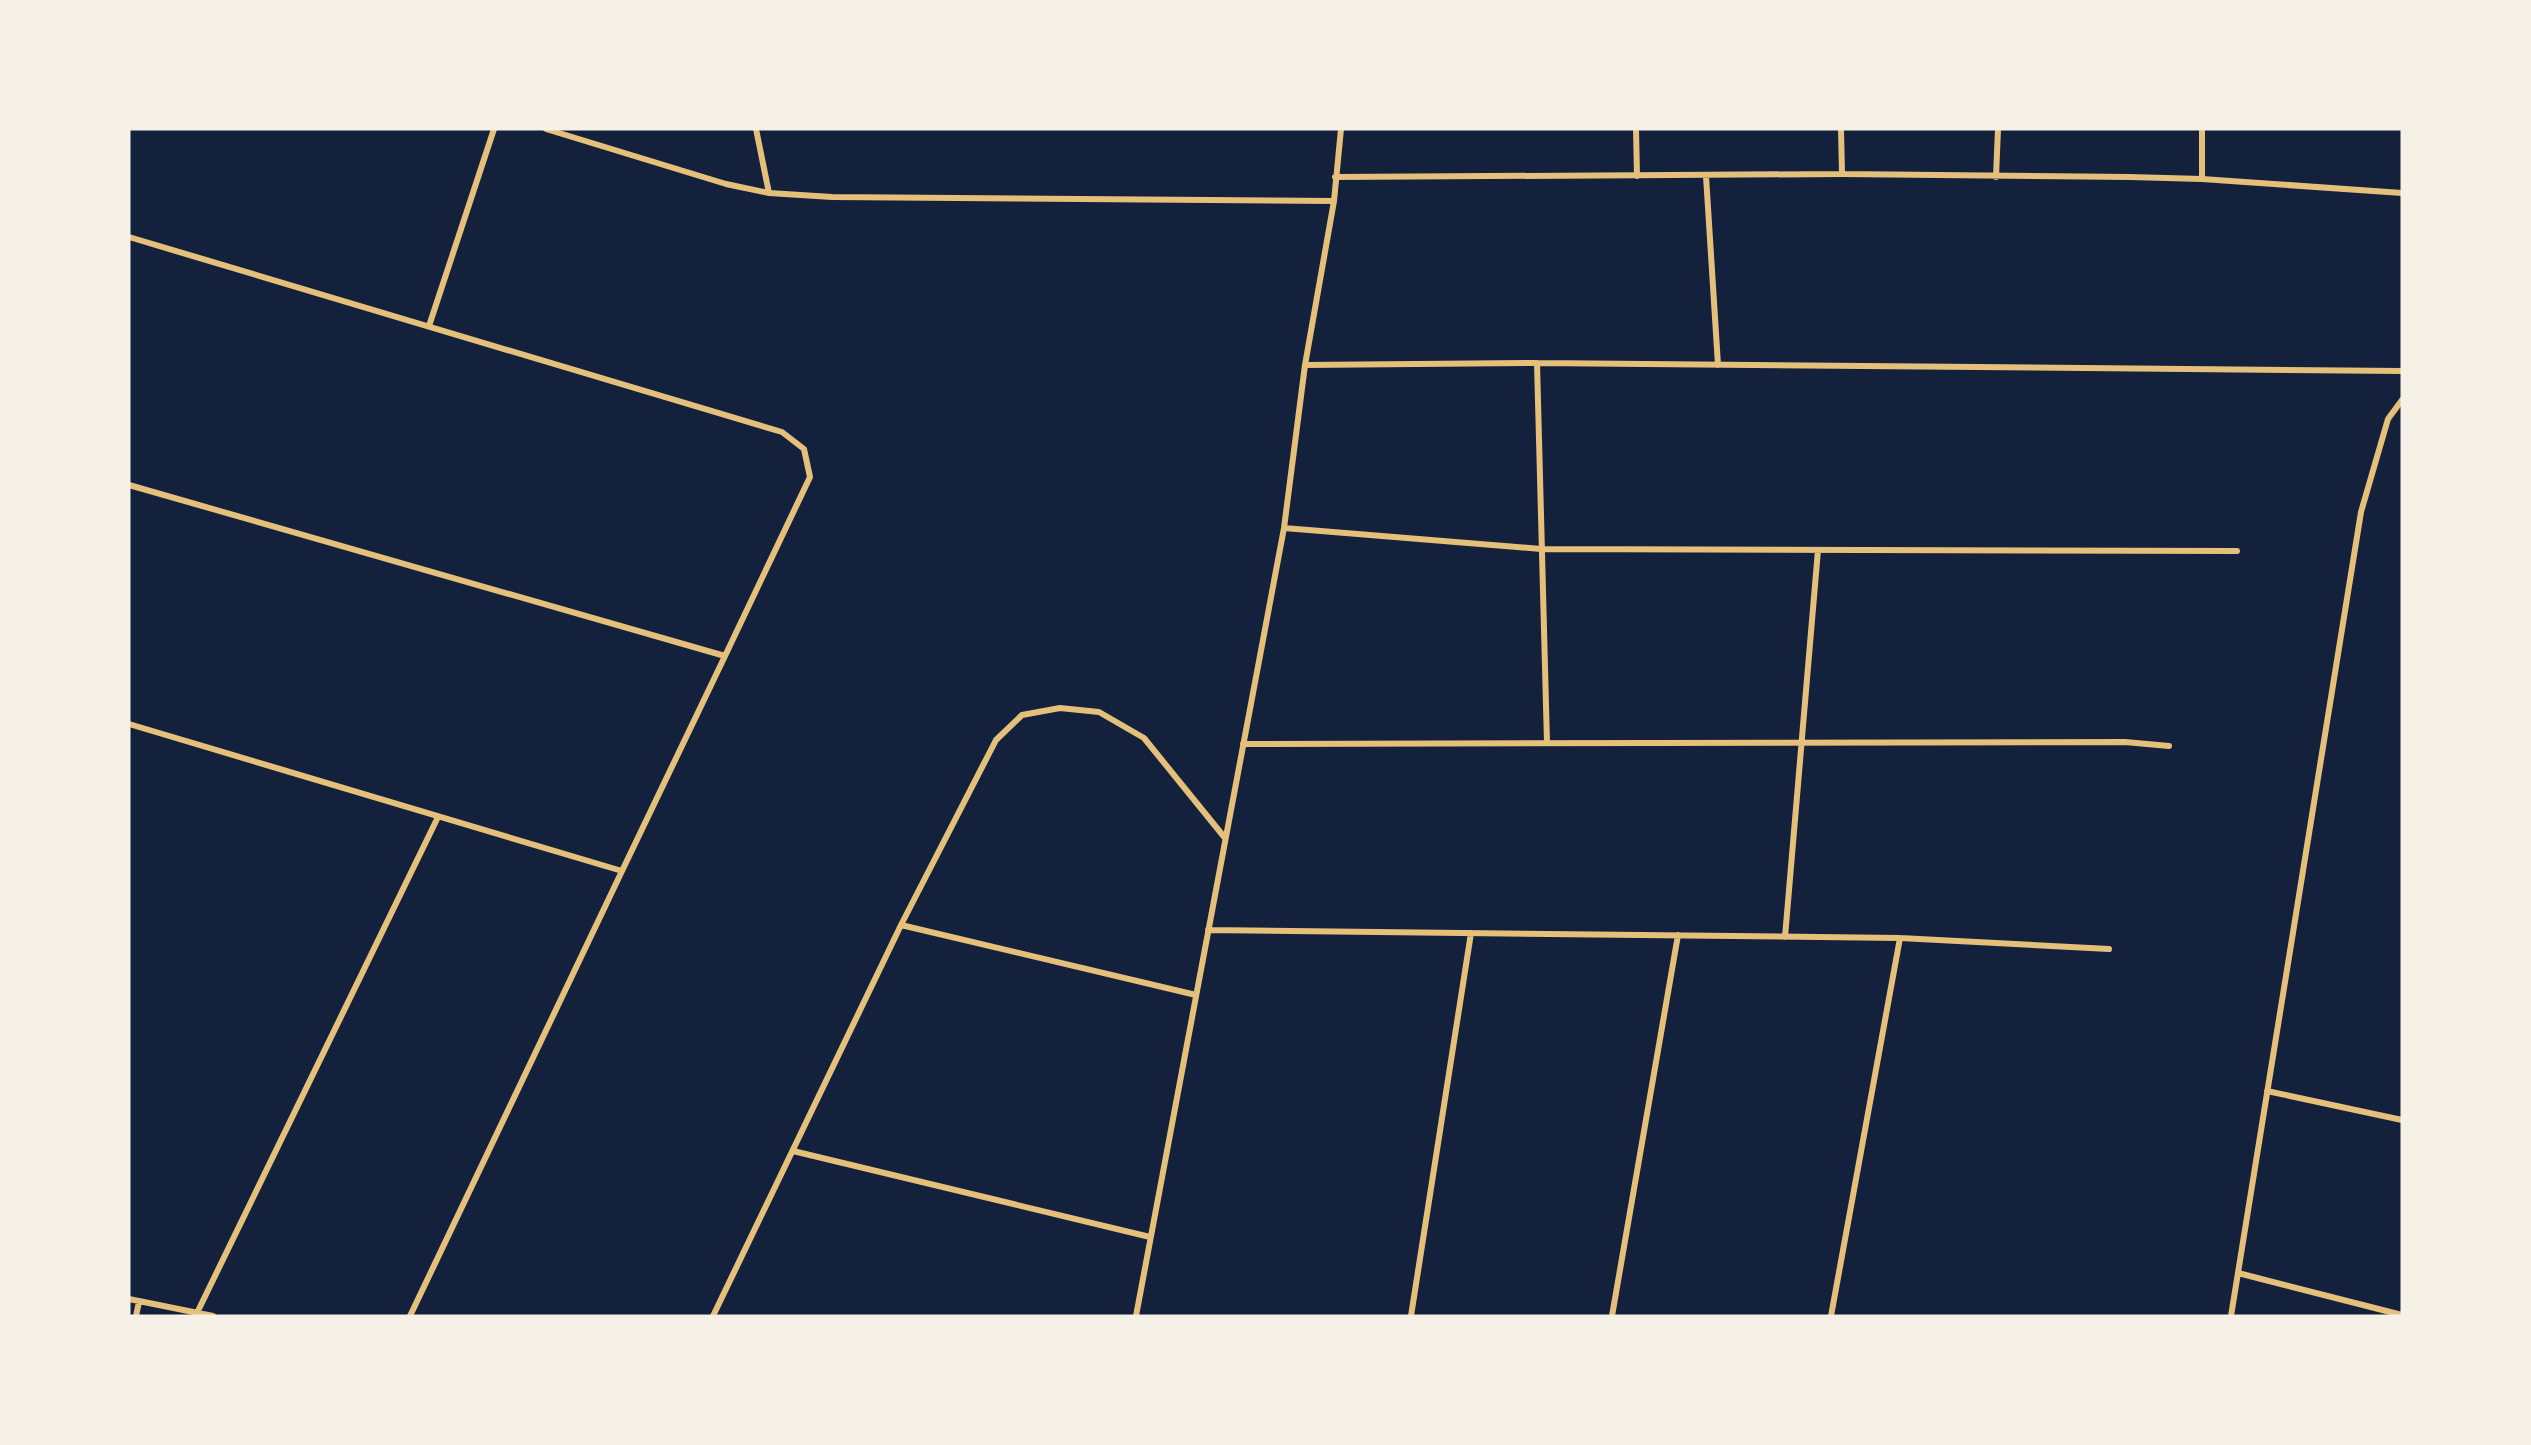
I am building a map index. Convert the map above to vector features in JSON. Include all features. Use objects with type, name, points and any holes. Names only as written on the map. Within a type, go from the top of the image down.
[{"type":"street","points":[[429,326],[494,129]]},
{"type":"street","points":[[546,129],[726,184],[769,193],[832,197],[1334,201]]},
{"type":"street","points":[[756,129],[769,193]]},
{"type":"street","points":[[1136,1316],[1284,528],[1305,365],[1334,201],[1341,129]]},
{"type":"street","points":[[1636,129],[1637,176]]},
{"type":"street","points":[[1841,129],[1842,174]]},
{"type":"street","points":[[1996,177],[1998,129]]},
{"type":"street","points":[[2202,129],[2202,179]]},
{"type":"street","points":[[1335,177],[1842,174],[2202,179],[2402,193]]},
{"type":"street","points":[[1706,176],[1718,365]]},
{"type":"street","points":[[129,237],[782,432],[804,449],[810,477],[410,1316]]},
{"type":"street","points":[[1537,363],[1547,743]]},
{"type":"street","points":[[1305,365],[1537,363],[2402,371]]},
{"type":"street","points":[[2231,1316],[2361,512],[2388,419],[2402,400]]},
{"type":"street","points":[[129,485],[725,656]]},
{"type":"street","points":[[1284,528],[1541,549],[2236,551]]},
{"type":"street","points":[[1785,936],[1818,550]]},
{"type":"street","points":[[713,1316],[901,925],[996,740],[1022,715],[1060,708],[1099,712],[1144,738],[1225,838]]},
{"type":"street","points":[[129,724],[622,871]]},
{"type":"street","points":[[1243,744],[2125,742],[2169,746]]},
{"type":"street","points":[[197,1313],[438,817]]},
{"type":"street","points":[[901,925],[1196,995]]},
{"type":"street","points":[[1208,930],[1899,938],[2109,949]]},
{"type":"street","points":[[1411,1316],[1471,933]]},
{"type":"street","points":[[1612,1316],[1678,935]]},
{"type":"street","points":[[1831,1316],[1899,938]]},
{"type":"street","points":[[2267,1091],[2402,1119]]},
{"type":"street","points":[[793,1151],[1150,1237]]},
{"type":"street","points":[[2238,1273],[2402,1315]]},
{"type":"street","points":[[129,1299],[213,1316]]},
{"type":"street","points":[[136,1316],[138,1302]]}]
